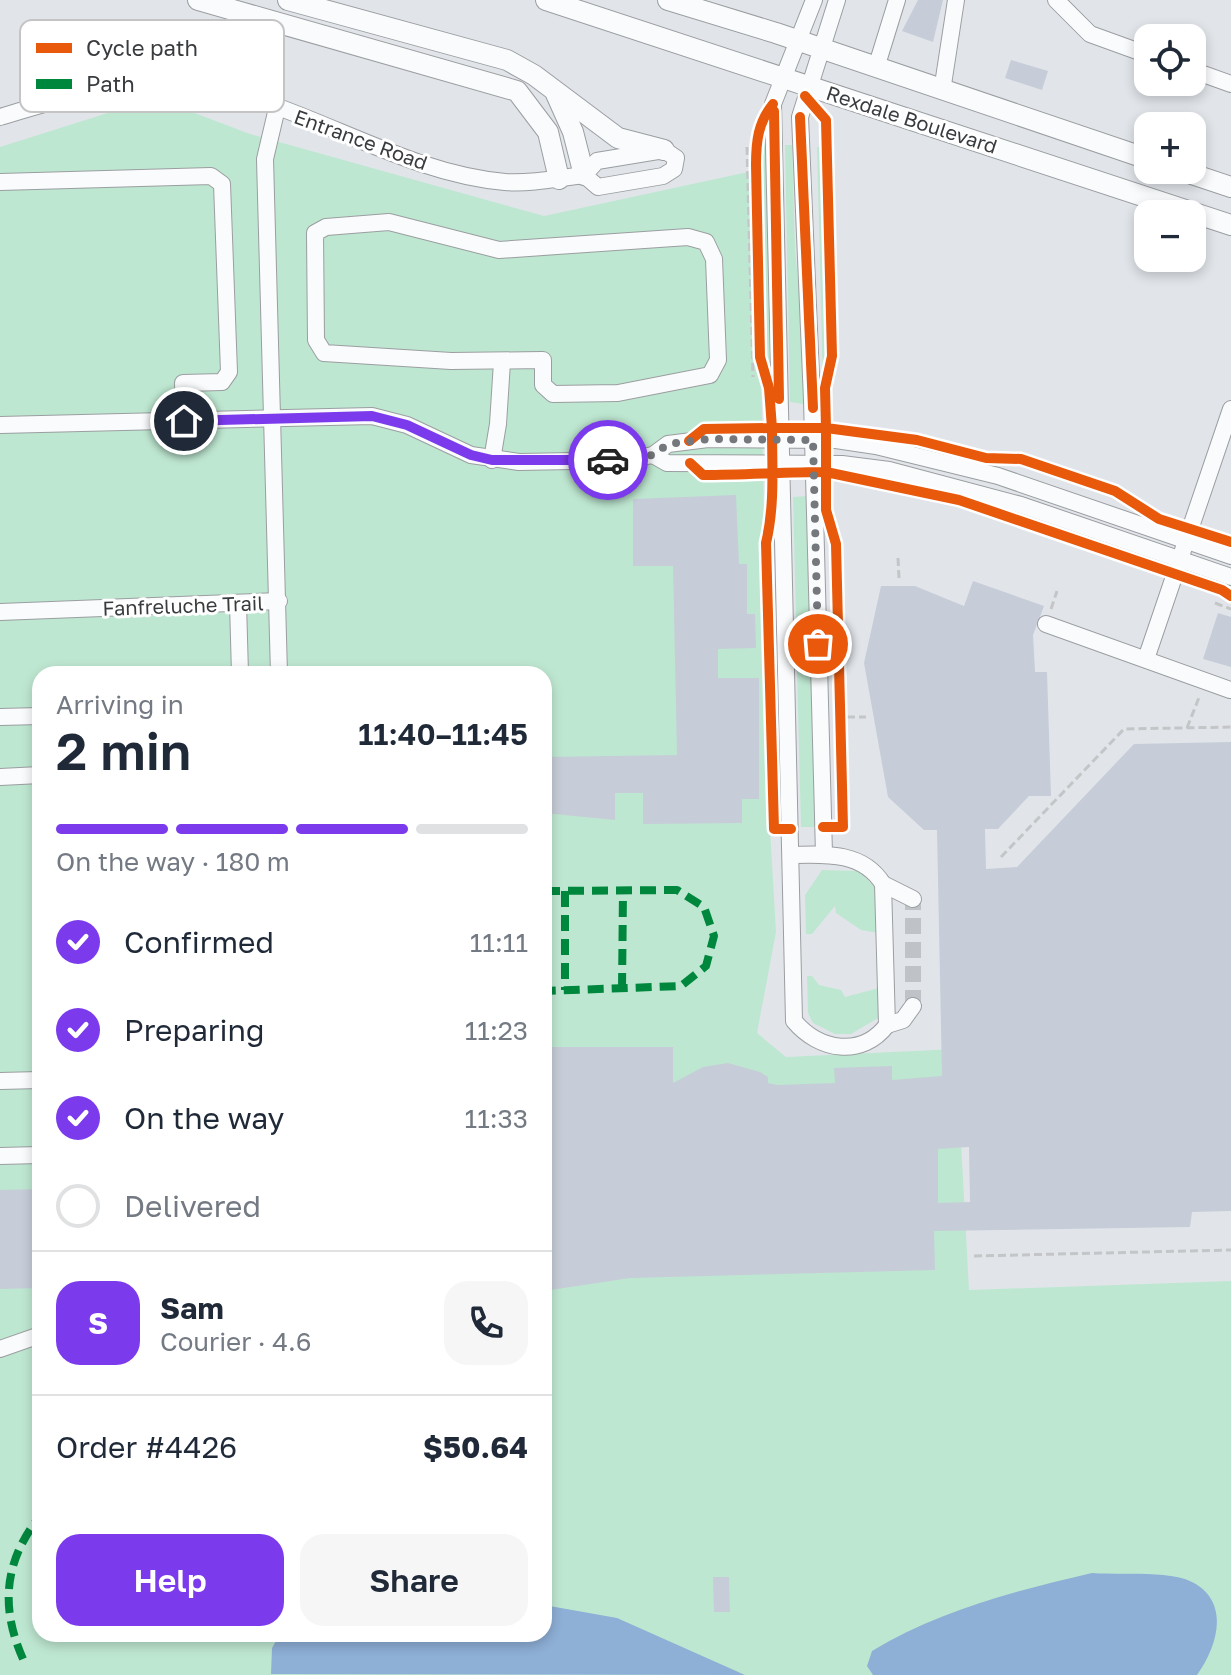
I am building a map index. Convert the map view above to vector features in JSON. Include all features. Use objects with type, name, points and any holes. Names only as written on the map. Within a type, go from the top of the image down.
[{"type":"main road","points":[[198,0],[268,20]]},
{"type":"main road","points":[[288,0],[507,60],[534,75],[618,138],[664,150]]},
{"type":"main road","name":"Rexdale Boulevard","points":[[546,0],[1231,225]]},
{"type":"main road","name":"Rexdale Boulevard","points":[[668,0],[1134,154]]},
{"type":"main road","points":[[284,25],[517,91],[548,132],[559,179]]},
{"type":"main road","points":[[556,94],[573,132],[584,175]]},
{"type":"main road","points":[[1206,178],[1229,185]]},
{"type":"street","points":[[814,0],[773,104],[794,1021],[807,1036],[832,1046],[857,1046],[876,1040],[887,1025],[903,1020],[913,1006]]},
{"type":"street","points":[[824,854],[813,440],[800,117],[837,0]]},
{"type":"street","points":[[876,68],[897,0]]},
{"type":"street","points":[[942,91],[956,0]]},
{"type":"street","points":[[1056,0],[1090,34],[1134,50]]},
{"type":"street","points":[[1206,75],[1231,84]]},
{"type":"street","name":"Entrance Road","points":[[284,111],[429,165],[505,182],[584,175],[597,161],[664,150],[671,153],[676,164],[663,176],[598,187],[584,175]]},
{"type":"street","name":"Entrance Road","points":[[0,117],[20,112]]},
{"type":"street","name":"Fanfreluche Trail","points":[[0,612],[279,601],[265,159],[276,112]]},
{"type":"street","points":[[0,182],[188,176],[218,178],[222,184],[229,372],[222,382],[183,383],[184,421]]},
{"type":"street","points":[[389,222],[499,250],[688,237],[698,238],[712,247],[718,360],[710,375],[618,393],[553,394],[543,385],[543,360],[502,362],[320,350],[316,340],[315,233],[326,227],[389,222]]},
{"type":"street","points":[[492,460],[502,362]]},
{"type":"street","points":[[1146,659],[1231,409]]},
{"type":"street","points":[[0,425],[372,416],[407,425],[471,455],[492,460],[571,462],[653,455],[668,444],[708,439],[813,440],[920,454],[998,476],[1231,556]]},
{"type":"street","points":[[653,455],[667,463],[846,464],[934,480],[1231,577]]},
{"type":"street","points":[[279,601],[279,666]]},
{"type":"street","points":[[238,603],[240,666]]},
{"type":"street","points":[[1048,617],[1146,659],[1230,690]]},
{"type":"street","points":[[0,717],[32,716]]},
{"type":"street","points":[[0,777],[32,775]]},
{"type":"street","points":[[792,855],[824,854],[861,861],[875,871],[883,884],[887,1025]]},
{"type":"street","points":[[883,884],[913,899]]},
{"type":"street","points":[[0,1081],[32,1080]]},
{"type":"street","points":[[0,1156],[32,1155]]},
{"type":"street","points":[[0,1349],[32,1338]]},
{"type":"path","points":[[756,139],[760,357],[766,378]]},
{"type":"path","points":[[747,147],[753,377]]},
{"type":"path","points":[[898,558],[899,578]]},
{"type":"path","points":[[1048,617],[1057,591]]},
{"type":"path","points":[[1215,603],[1231,609]]},
{"type":"path","points":[[840,701],[841,733]]},
{"type":"path","points":[[1187,728],[1195,706]]},
{"type":"path","points":[[847,717],[866,717]]},
{"type":"path","points":[[1001,857],[1124,729],[1231,727]]},
{"type":"path","points":[[974,1256],[1231,1250]]},
{"type":"green space","points":[[111,112],[192,112],[250,134],[544,216],[748,172],[759,222],[759,143],[768,143],[771,384],[763,358],[759,263],[770,829],[776,932],[757,1033],[786,1057],[956,1049],[969,1290],[1231,1281],[1231,1675],[0,1675],[0,147]]},
{"type":"green space","points":[[785,145],[792,145],[795,249],[804,344],[803,404],[790,402]]},
{"type":"green space","points":[[817,147],[823,147],[829,357],[823,387]]},
{"type":"green space","points":[[807,496],[811,656],[797,656],[793,497]]},
{"type":"green space","points":[[797,671],[812,671],[816,827],[801,827]]},
{"type":"green space","points":[[822,870],[858,871],[874,886],[878,933],[861,930],[836,913],[835,906],[812,934],[806,934],[805,895]]},
{"type":"green space","points":[[807,976],[812,976],[819,985],[841,990],[845,997],[879,988],[878,1018],[851,1034],[835,1034],[813,1023],[808,1013]]},
{"type":"water","points":[[1092,1573],[1163,1575],[1185,1579],[1200,1587],[1210,1597],[1217,1621],[1211,1649],[1197,1675],[873,1675],[867,1666],[872,1651],[924,1624],[1007,1595]]},
{"type":"water","points":[[552,1606],[617,1618],[745,1675],[271,1674],[272,1648],[275,1642],[552,1642]]},
{"type":"building","points":[[918,0],[943,0],[933,42],[902,31]]},
{"type":"building","points":[[1011,60],[1048,71],[1042,90],[1005,78]]},
{"type":"building","points":[[736,495],[739,564],[747,564],[747,614],[755,614],[756,648],[718,649],[718,678],[759,678],[759,799],[742,799],[742,823],[643,824],[643,793],[615,793],[615,820],[552,814],[552,757],[677,755],[673,566],[633,566],[633,499]]},
{"type":"building","points":[[973,581],[1044,606],[1033,635],[1035,672],[1047,672],[1051,796],[1029,796],[998,829],[985,829],[986,869],[1017,867],[1134,744],[1231,742],[1231,1211],[1192,1212],[1190,1227],[934,1231],[935,1270],[630,1278],[552,1290],[552,1047],[673,1047],[673,1083],[703,1067],[728,1063],[760,1072],[768,1077],[768,1083],[777,1085],[835,1083],[834,1068],[892,1066],[892,1080],[942,1076],[937,830],[924,830],[888,797],[864,663],[881,586],[915,586],[964,606]],"holes":[[[969,1147],[970,1202],[938,1203],[938,1149]]]},
{"type":"building","points":[[1218,613],[1231,617],[1231,667],[1203,659]]},
{"type":"building","points":[[32,1189],[32,1288],[0,1289],[0,1190]]},
{"type":"building","points":[[713,1577],[729,1577],[730,1612],[714,1612]]},
{"type":"tunnel","points":[[913,899],[913,1006]]},
{"type":"marked path","points":[[552,891],[677,890],[704,907],[714,936],[706,966],[681,986],[552,991]]},
{"type":"marked path","points":[[565,891],[565,990]]},
{"type":"marked path","points":[[622,989],[623,891]]},
{"type":"marked path","points":[[23,1659],[11,1621],[9,1585],[19,1550],[32,1527]]},
{"type":"cycle path","points":[[805,96],[826,120],[832,356],[825,388],[826,428],[917,440],[986,458],[1021,459],[1115,491],[1159,519],[1231,542]]},
{"type":"cycle path","points":[[689,441],[704,429],[772,428],[769,388],[760,357],[756,165],[759,133],[773,104]]},
{"type":"cycle path","points":[[774,111],[779,399]]},
{"type":"cycle path","points":[[800,117],[813,408]]},
{"type":"cycle path","points":[[690,463],[703,475],[734,475],[764,474],[780,473],[795,472],[826,472],[826,428],[772,428],[772,472],[772,486],[772,500],[766,543],[774,829],[791,829]]},
{"type":"cycle path","points":[[823,827],[843,827],[836,544],[826,510],[826,472],[959,500],[1222,590],[1231,596]]},
{"type":"way so far","points":[[608,460],[653,455],[668,444],[708,439],[813,440],[818,644]]},
{"type":"route","points":[[184,421],[372,416],[407,425],[471,455],[492,460],[608,460]]}]
